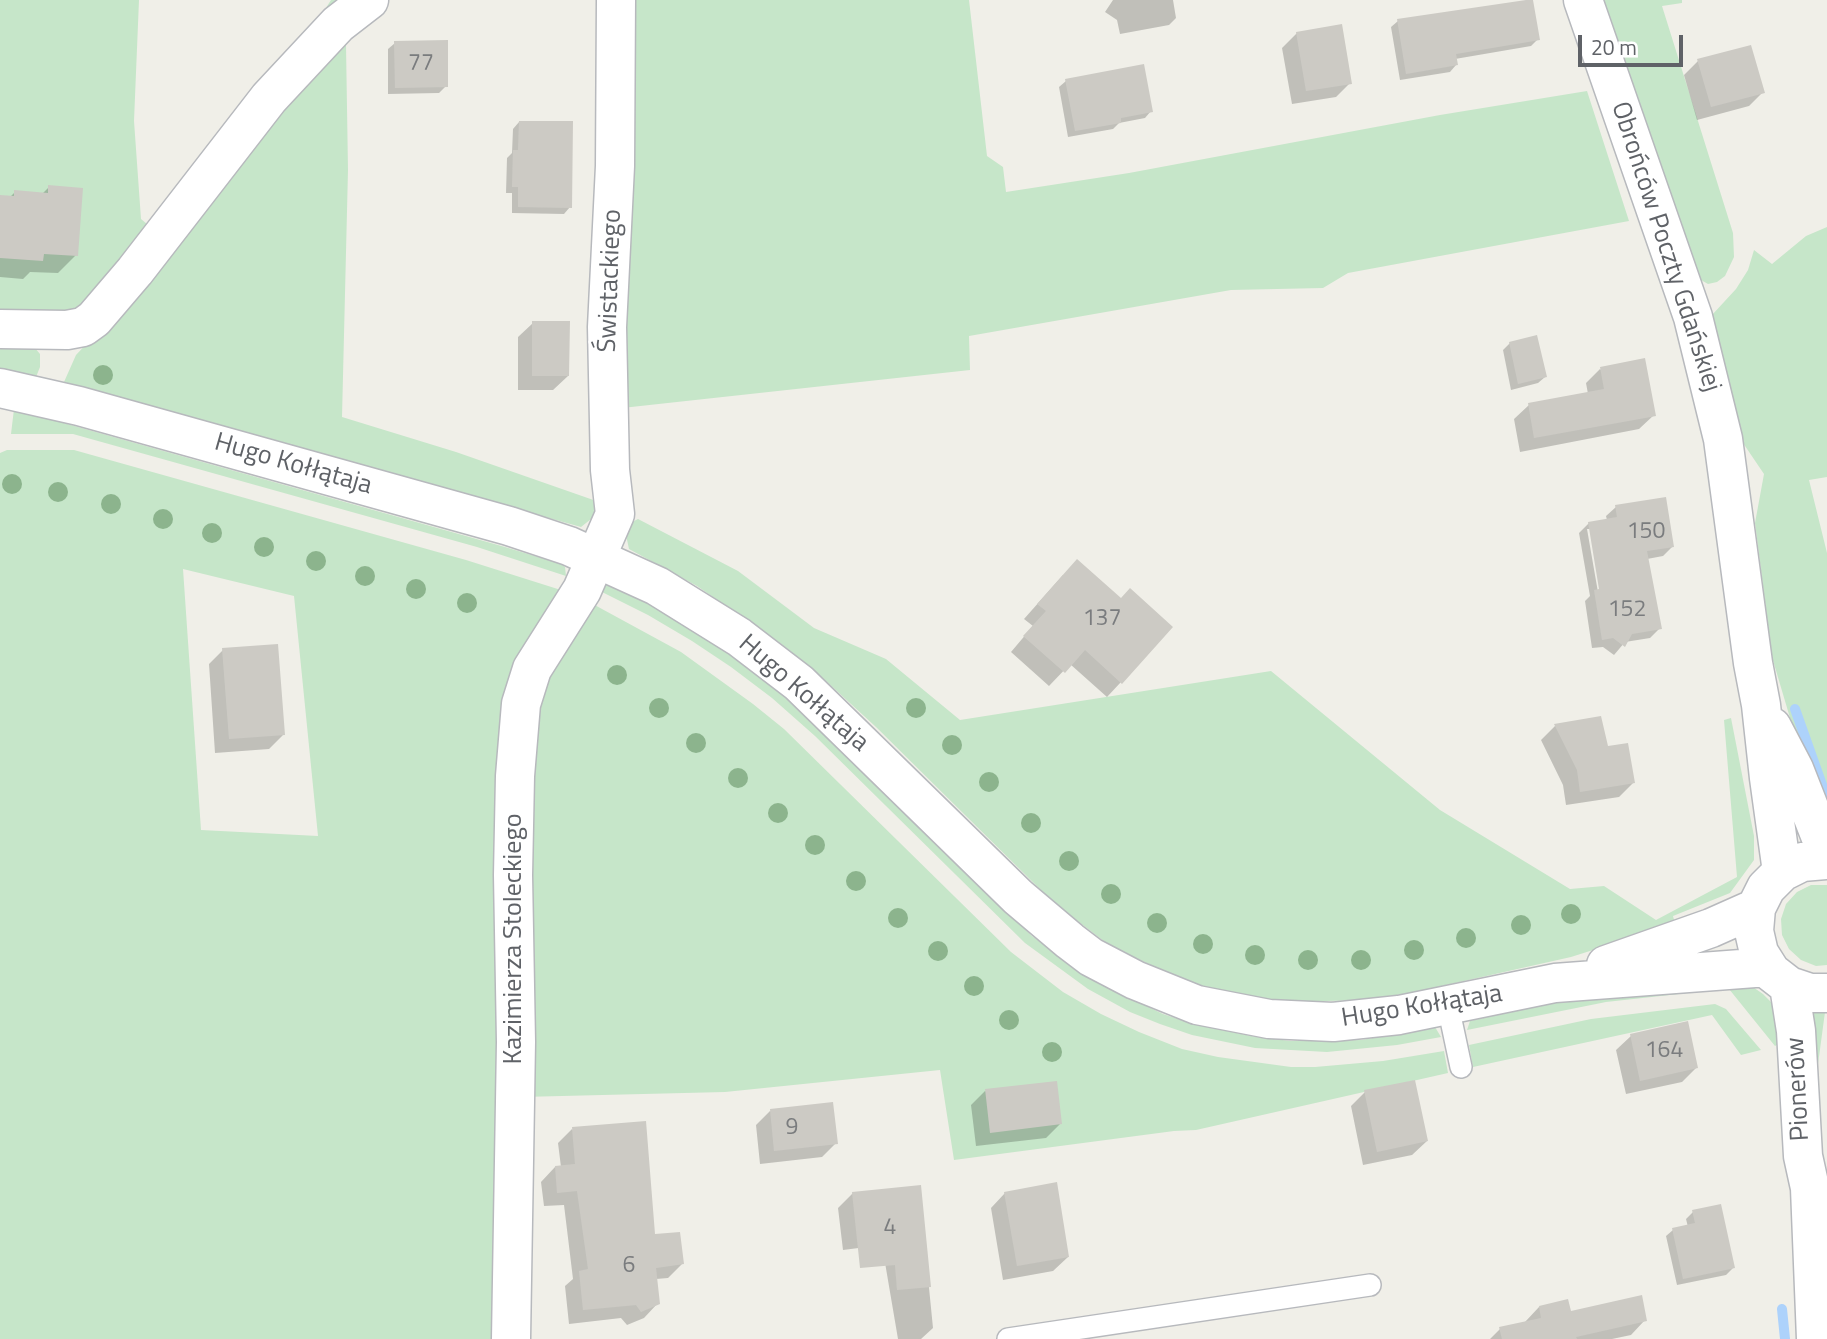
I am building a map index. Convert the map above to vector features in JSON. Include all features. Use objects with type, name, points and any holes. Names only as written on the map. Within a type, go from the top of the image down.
[{"type":"street","name":"Świstackiego","points":[[595,557],[615,514],[610,470],[607,327],[615,166],[616,0]]},
{"type":"street","name":"Obrońców Poczty Gdańskiej","points":[[1583,0],[1693,317],[1709,377],[1725,450],[1753,663],[1762,705],[1782,872]]},
{"type":"street","points":[[0,329],[67,330],[83,327],[94,319],[135,271],[269,98],[338,24],[361,4]]},
{"type":"street","name":"Hugo Kołłątaja","points":[[0,388],[79,405],[519,529],[595,557],[657,586],[713,619],[799,683],[1018,897],[1070,941],[1112,969],[1158,991],[1197,1005],[1244,1016],[1333,1022],[1366,1020],[1448,1006],[1555,983],[1711,928],[1756,908]]},
{"type":"street","name":"Kazimierza Stoleckiego","points":[[511,1339],[516,1042],[513,875],[515,776],[521,704],[532,669],[571,610],[595,557]]},
{"type":"street","name":"Obrońców Poczty Gdańskiej","points":[[1762,705],[1794,769],[1827,853]]},
{"type":"street","points":[[1756,908],[1766,888],[1782,872],[1802,862],[1827,860]]},
{"type":"street","name":"Pionerów","points":[[1756,908],[1754,931],[1759,953],[1779,976],[1796,1031],[1803,1156],[1810,1188]]},
{"type":"street","name":"Hugo Kołłątaja","points":[[1555,983],[1779,976],[1810,993],[1827,993]]},
{"type":"street","name":"Pionerów","points":[[1810,1188],[1821,1155],[1827,1102]]},
{"type":"street","points":[[1810,1188],[1816,1339]]},
{"type":"lane","points":[[1448,1006],[1461,1067]]},
{"type":"lane","points":[[1008,1339],[1370,1285]]},
{"type":"green space","points":[[0,0],[139,0],[134,121],[141,219],[147,224],[315,25],[331,0],[344,0],[74,312],[0,317]]},
{"type":"green space","points":[[623,0],[969,0],[987,156],[1003,167],[1006,192],[1129,173],[1440,115],[1587,91],[1629,221],[1348,273],[1323,288],[1231,290],[969,336],[970,370],[622,408]]},
{"type":"green space","points":[[1604,0],[1682,0],[1682,3],[1662,6],[1733,233],[1734,257],[1725,276],[1717,282],[1708,284],[1701,280]]},
{"type":"green space","points":[[342,39],[346,45],[348,170],[342,417],[456,452],[602,503],[596,515],[581,527],[64,382],[76,355]]},
{"type":"green space","points":[[1827,227],[1827,477],[1809,480],[1827,553],[1827,821],[1798,745],[1772,657],[1755,523],[1764,474],[1743,443],[1712,315],[1736,289],[1748,270],[1754,250],[1772,264],[1806,236]]},
{"type":"green space","points":[[0,344],[34,347],[40,354],[40,367],[36,377],[0,370]]},
{"type":"green space","points":[[14,409],[505,547],[561,564],[565,567],[566,576],[477,547],[73,434],[11,434]]},
{"type":"green space","points":[[7,450],[74,450],[466,560],[564,591],[524,664],[503,1339],[0,1339],[0,453]],"holes":[[[183,569],[294,596],[318,836],[201,830]]]},
{"type":"green space","points":[[638,519],[738,571],[814,628],[886,659],[960,720],[1271,671],[1440,810],[1570,889],[1604,886],[1656,920],[1737,877],[1724,720],[1731,718],[1754,836],[1754,860],[1730,893],[1673,916],[1675,924],[1571,957],[1415,992],[1366,1000],[1286,1002],[1212,989],[1176,977],[1109,945],[1054,903],[876,727],[815,671],[780,643],[697,586],[629,549],[626,535],[628,524]]},
{"type":"green space","points":[[606,584],[650,604],[736,658],[788,699],[1032,936],[1093,980],[1163,1014],[1193,1024],[1256,1037],[1291,1041],[1361,1040],[1435,1027],[1441,1037],[1397,1045],[1327,1052],[1255,1048],[1192,1035],[1130,1012],[1088,989],[1025,943],[815,736],[772,698],[692,641],[598,590]]},
{"type":"green space","points":[[591,603],[681,652],[753,704],[784,729],[1011,952],[1063,992],[1101,1014],[1182,1049],[1218,1057],[1291,1067],[1315,1067],[1383,1061],[1444,1051],[1448,1073],[1196,1130],[954,1160],[940,1070],[725,1092],[521,1097],[527,706]]},
{"type":"green space","points":[[1811,885],[1827,885],[1827,965],[1816,966],[1801,960],[1789,949],[1782,935],[1781,919],[1786,904],[1797,892]]},
{"type":"green space","points":[[1687,983],[1688,993],[1606,1002],[1467,1030],[1470,1021],[1573,998]]},
{"type":"green space","points":[[1750,985],[1773,1004],[1785,1040],[1775,1046],[1729,989]]},
{"type":"green space","points":[[1715,1004],[1726,1009],[1761,1050],[1741,1055],[1712,1015],[1473,1067],[1469,1045],[1591,1019]]},
{"type":"green space","points":[[1814,1009],[1825,1012],[1816,1079],[1809,1018]]},
{"type":"building","points":[[1533,0],[1540,40],[1456,54],[1458,65],[1406,74],[1397,19]]},
{"type":"building","points":[[1342,24],[1352,84],[1306,91],[1296,32]]},
{"type":"building","points":[[448,40],[448,87],[395,88],[394,41]]},
{"type":"building","points":[[1751,45],[1765,93],[1711,107],[1697,59]]},
{"type":"building","points":[[1144,64],[1153,112],[1121,118],[1121,123],[1075,131],[1065,79]]},
{"type":"building","points":[[519,121],[573,121],[572,208],[518,207],[518,187],[512,187],[513,150],[518,150]]},
{"type":"building","points":[[48,185],[83,188],[78,256],[44,254],[43,261],[0,258],[0,195],[14,196],[14,190],[48,193]]},
{"type":"building","points":[[532,321],[570,321],[569,376],[532,376]]},
{"type":"building","points":[[1537,335],[1547,377],[1518,384],[1509,342]]},
{"type":"building","points":[[1645,358],[1656,416],[1534,438],[1528,403],[1604,389],[1600,367]]},
{"type":"building","points":[[1666,497],[1674,547],[1647,551],[1662,629],[1632,634],[1625,647],[1613,638],[1602,640],[1594,590],[1599,589],[1588,522],[1617,517],[1615,505]]},
{"type":"building","points":[[1077,559],[1121,598],[1130,588],[1173,627],[1122,684],[1085,650],[1065,673],[1023,636],[1046,611],[1037,604]]},
{"type":"building","points":[[278,644],[285,735],[229,739],[222,648]]},
{"type":"building","points":[[1601,716],[1608,746],[1628,743],[1635,783],[1580,792],[1577,770],[1554,724]]},
{"type":"building","points":[[1688,1021],[1698,1068],[1640,1081],[1630,1034]]},
{"type":"building","points":[[1415,1080],[1428,1141],[1377,1152],[1364,1090]]},
{"type":"building","points":[[1057,1081],[1062,1124],[990,1133],[985,1089]]},
{"type":"building","points":[[833,1102],[838,1144],[774,1151],[770,1109]]},
{"type":"building","points":[[646,1121],[655,1234],[680,1232],[684,1264],[656,1268],[660,1304],[641,1312],[636,1305],[583,1310],[579,1271],[588,1269],[577,1191],[557,1193],[555,1166],[575,1164],[572,1127]]},
{"type":"building","points":[[1057,1182],[1069,1257],[1017,1266],[1004,1192]]},
{"type":"building","points":[[921,1185],[931,1287],[897,1290],[895,1265],[860,1268],[852,1192]]},
{"type":"building","points":[[1721,1204],[1735,1268],[1683,1279],[1672,1228],[1695,1223],[1692,1210]]},
{"type":"building","points":[[1642,1295],[1647,1321],[1576,1337],[1577,1339],[1502,1339],[1499,1327],[1541,1318],[1539,1306],[1568,1299],[1571,1311]]},
{"type":"waterway","points":[[1795,709],[1827,799]]},
{"type":"waterway","points":[[1782,1309],[1785,1339]]}]
